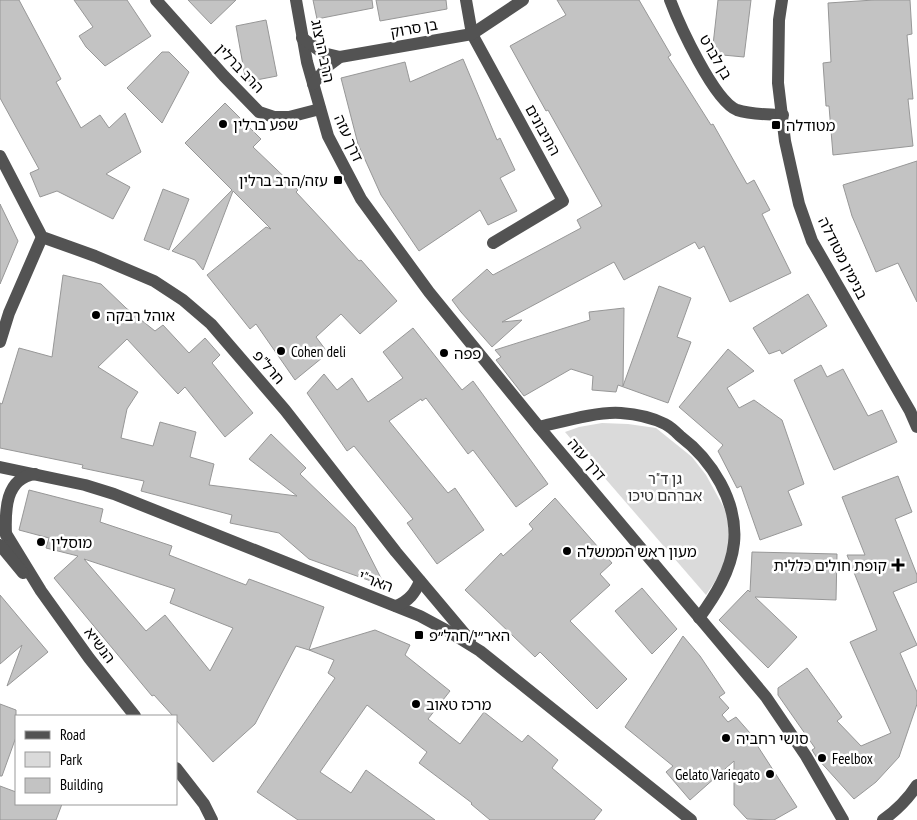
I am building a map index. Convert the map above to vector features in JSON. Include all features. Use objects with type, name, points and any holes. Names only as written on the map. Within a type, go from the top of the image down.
[{"type":"street","name":"הרב ברלין","points":[[156,0],[224,76],[260,112],[274,117],[289,117],[320,109]]},
{"type":"street","name":"הרב הרצוג","points":[[296,0],[302,38],[320,109]]},
{"type":"street","name":"התיבונים","points":[[466,0],[472,34],[563,200],[493,243]]},
{"type":"street","name":"בן סרוק","points":[[340,57],[472,34],[522,0]]},
{"type":"street","name":"בן לברט","points":[[670,0],[681,30],[717,92],[735,109],[752,113],[783,114]]},
{"type":"street","name":"בנימין מטודלה","points":[[782,0],[779,20],[778,83],[785,141],[799,204],[812,241],[910,411],[917,427]]},
{"type":"street","points":[[302,38],[323,53],[340,57]]},
{"type":"street","points":[[313,84],[328,66],[340,57]]},
{"type":"street","name":"דרך עזה","points":[[320,109],[328,136],[361,199],[429,292],[539,427],[766,697],[806,756],[843,820]]},
{"type":"street","points":[[0,156],[42,237],[8,313],[0,342]]},
{"type":"street","name":"חרל\"פ","points":[[42,237],[95,256],[154,281],[183,300],[211,324],[286,410],[420,581],[480,651]]},
{"type":"street","points":[[539,427],[621,413],[666,424],[695,447],[722,484],[730,507],[734,529],[734,544],[727,570],[715,596],[699,618]]},
{"type":"street","name":"האר\"י","points":[[0,468],[85,485],[114,494],[396,606],[446,630],[480,651],[691,820]]},
{"type":"street","points":[[2,535],[11,490],[22,479],[34,474]]},
{"type":"street","name":"הנשיא","points":[[2,535],[89,658],[135,715]]},
{"type":"street","points":[[396,606],[408,600],[414,594],[420,581]]},
{"type":"street","points":[[178,771],[204,804],[212,820]]},
{"type":"street","points":[[883,820],[905,801],[917,785]]},
{"type":"green space","name":"גן ד\"ר אברהם טיכו","points":[[602,423],[656,428],[692,457],[706,475],[728,515],[728,555],[716,580],[706,595],[565,432],[579,427]]},
{"type":"building","points":[[0,0],[19,0],[61,79],[56,82],[81,128],[100,115],[109,128],[125,113],[141,152],[106,174],[130,187],[113,219],[57,191],[40,197],[30,173],[39,169],[0,98]]},
{"type":"building","points":[[74,0],[127,0],[151,36],[105,66],[86,47],[79,36],[93,27]]},
{"type":"building","points":[[188,0],[236,0],[211,24]]},
{"type":"building","points":[[313,0],[372,0],[373,8],[317,19]]},
{"type":"building","points":[[376,0],[446,0],[447,9],[380,21]]},
{"type":"building","points":[[557,0],[639,0],[671,55],[668,57],[711,125],[713,124],[747,184],[754,180],[770,210],[762,214],[791,273],[730,302],[704,246],[699,249],[695,242],[624,280],[614,262],[502,322],[522,320],[492,347],[461,312],[452,300],[487,269],[493,275],[581,228],[577,220],[602,206],[510,46],[566,15]]},
{"type":"building","points":[[718,0],[751,0],[744,57],[712,54]]},
{"type":"building","points":[[910,0],[912,34],[907,35],[913,99],[908,99],[913,146],[833,155],[829,106],[826,106],[823,63],[831,62],[828,3]]},
{"type":"building","points":[[266,20],[277,76],[246,82],[236,26]]},
{"type":"building","points":[[162,52],[169,52],[189,72],[162,123],[127,88]]},
{"type":"building","points":[[463,59],[497,140],[500,138],[515,170],[500,178],[517,211],[488,225],[480,210],[419,251],[381,195],[358,144],[341,78],[405,62],[410,82]]},
{"type":"building","points":[[225,103],[261,139],[253,147],[298,190],[296,192],[397,301],[360,334],[341,314],[316,337],[328,353],[295,380],[256,324],[250,329],[207,275],[266,227],[271,229],[233,191],[203,270],[195,260],[172,251],[232,190],[185,143]]},
{"type":"building","points":[[917,161],[917,302],[898,263],[876,272],[852,216],[843,185]]},
{"type":"building","points":[[163,189],[189,199],[169,250],[144,240]]},
{"type":"building","points":[[0,204],[18,241],[0,284]]},
{"type":"building","points":[[63,275],[101,284],[126,308],[155,331],[163,325],[189,353],[205,338],[220,355],[212,363],[253,413],[225,437],[185,387],[178,394],[127,339],[98,367],[138,392],[127,409],[121,438],[153,446],[160,422],[196,432],[190,457],[214,464],[209,485],[297,496],[249,459],[271,434],[306,468],[300,474],[355,527],[385,586],[309,559],[279,533],[230,523],[232,515],[141,491],[144,481],[82,468],[83,465],[0,448],[0,403],[2,404],[19,348],[52,357]]},
{"type":"building","points":[[659,286],[691,298],[677,337],[691,342],[668,403],[618,385],[616,392],[592,390],[593,376],[571,369],[524,396],[496,360],[501,357],[495,350],[590,320],[589,312],[624,308],[623,386]]},
{"type":"building","points":[[808,294],[827,326],[782,354],[780,350],[769,354],[753,328]]},
{"type":"building","points":[[413,328],[462,390],[473,381],[548,484],[516,507],[473,450],[468,454],[426,398],[422,401],[421,399],[389,421],[448,493],[455,488],[484,530],[437,564],[407,523],[413,519],[354,446],[347,451],[307,393],[324,374],[337,390],[352,378],[368,402],[403,378],[383,352]]},
{"type":"building","points":[[728,349],[754,371],[727,388],[739,408],[754,400],[782,420],[804,484],[788,491],[802,525],[760,540],[741,486],[737,488],[718,451],[723,445],[679,407]]},
{"type":"building","points":[[821,365],[827,377],[843,369],[868,416],[882,410],[897,442],[834,470],[794,380]]},
{"type":"building","points":[[898,476],[912,512],[895,519],[917,575],[917,582],[893,592],[917,645],[900,653],[917,692],[917,704],[899,757],[876,782],[854,799],[817,758],[812,750],[815,748],[778,695],[778,688],[807,668],[842,717],[837,721],[861,746],[891,733],[850,642],[877,630],[847,555],[865,555],[842,497]]},
{"type":"building","points":[[29,490],[103,509],[100,522],[172,546],[169,555],[246,585],[249,579],[324,607],[309,650],[296,646],[255,724],[213,762],[178,722],[178,715],[172,715],[154,695],[152,696],[54,578],[78,556],[46,548],[49,538],[19,530]],"holes":[[[84,559],[175,589],[170,603],[233,628],[210,671],[165,615],[146,631]]]},
{"type":"building","points":[[555,498],[612,563],[600,574],[610,585],[570,621],[627,679],[597,709],[540,652],[535,657],[465,590],[501,553],[503,556],[533,529],[529,524]]},
{"type":"building","points":[[752,552],[837,554],[836,600],[755,597],[797,637],[768,668],[719,620],[748,590],[750,592]]},
{"type":"building","points":[[642,588],[677,629],[652,654],[615,611]]},
{"type":"building","points":[[0,595],[48,652],[7,686],[22,645],[0,664]]},
{"type":"building","points":[[375,630],[410,645],[405,655],[450,691],[428,719],[460,744],[484,712],[522,742],[528,735],[558,760],[552,768],[602,810],[594,820],[490,820],[472,803],[419,763],[427,752],[367,705],[320,772],[351,793],[366,770],[435,820],[298,820],[257,792],[335,678],[328,673],[334,660],[309,650]]},
{"type":"building","points":[[683,636],[700,656],[725,693],[719,697],[729,708],[722,715],[728,722],[736,717],[757,741],[755,742],[797,807],[774,820],[747,819],[734,805],[734,761],[690,800],[666,772],[673,766],[625,727]]},
{"type":"building","points":[[0,704],[16,710],[16,715],[15,740],[2,776],[0,776]]},
{"type":"building","points":[[0,786],[15,792],[15,805],[62,805],[56,820],[0,820]]},
{"type":"place","name":"שפע ברלין","points":[[223,124]]},
{"type":"place","name":"מטודלה","points":[[776,125]]},
{"type":"place","name":"עזה/הרב ברלין","points":[[338,180]]},
{"type":"place","name":"אוהל רבקה","points":[[96,315]]},
{"type":"place","name":"Cohen deli","points":[[281,351]]},
{"type":"place","name":"פפה","points":[[444,353]]},
{"type":"place","name":"מוסלין","points":[[41,542]]},
{"type":"place","name":"מעון ראש הממשלה","points":[[567,551]]},
{"type":"place","name":"קופת חולים כללית","points":[[898,565]]},
{"type":"place","name":"האר״י/חרל״פ","points":[[419,635]]},
{"type":"place","name":"מרכז טאוב","points":[[416,704]]},
{"type":"place","name":"סושי רחביה","points":[[726,738]]},
{"type":"place","name":"Feelbox","points":[[822,758]]},
{"type":"place","name":"Gelato Variegato","points":[[770,774]]}]
